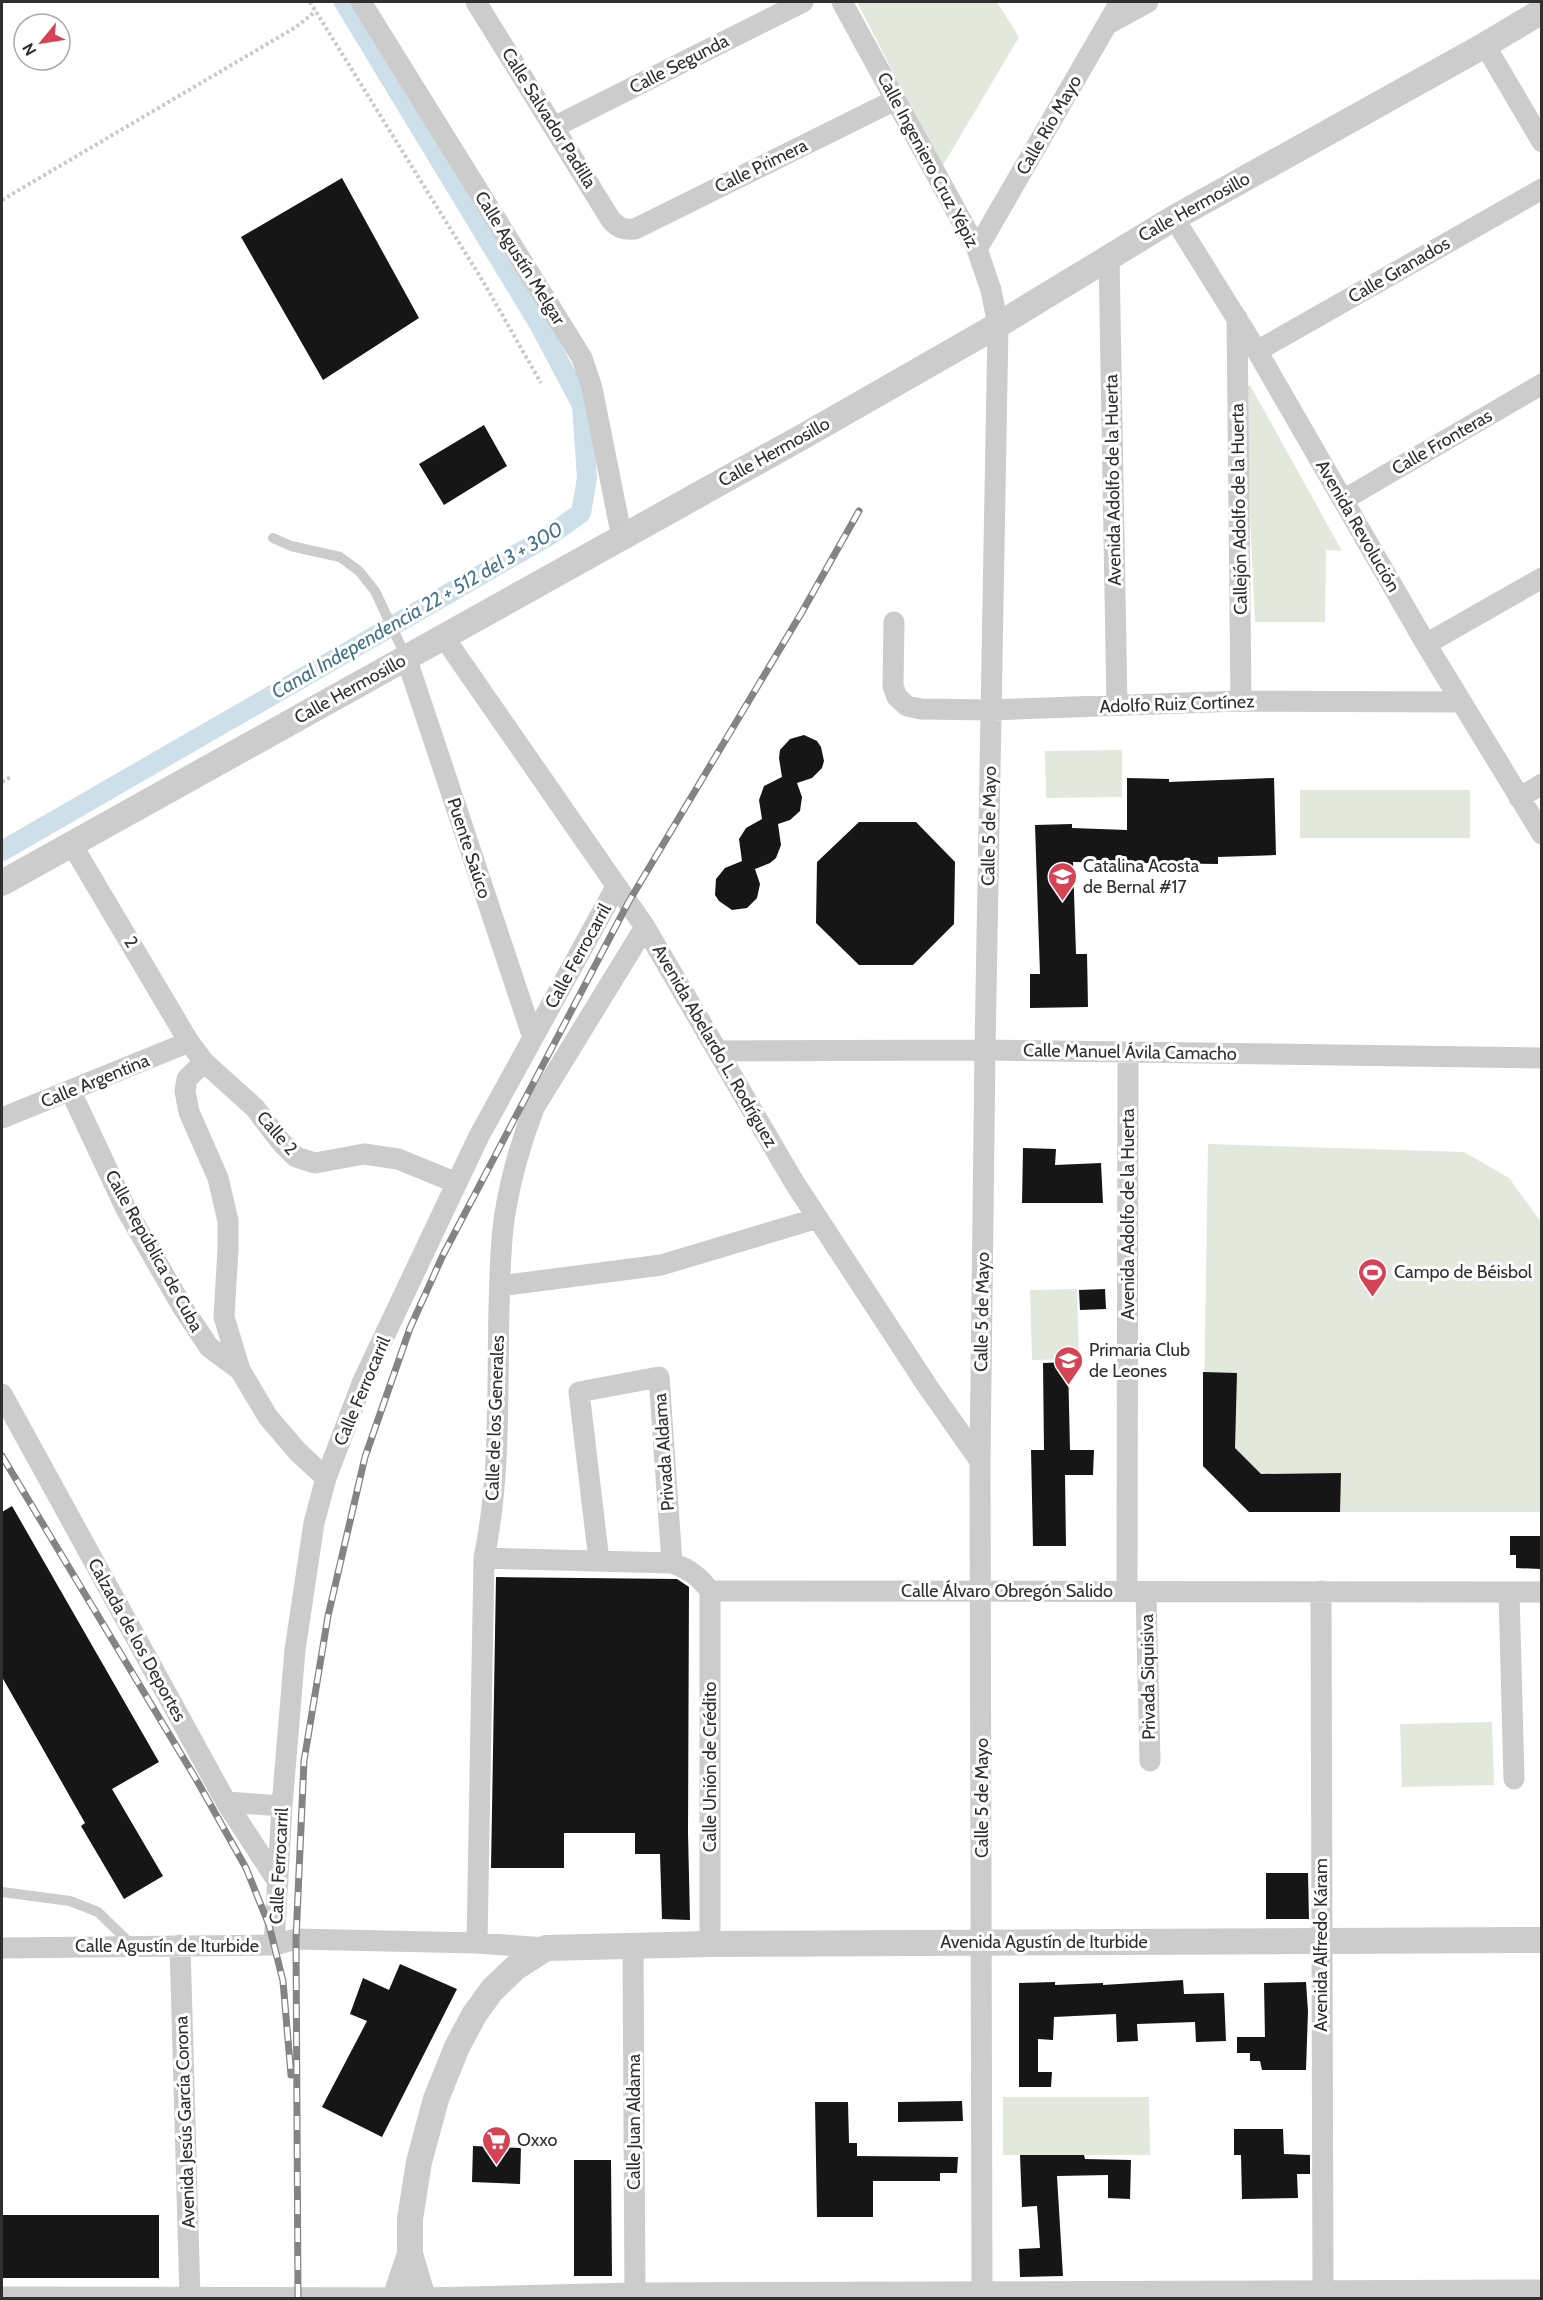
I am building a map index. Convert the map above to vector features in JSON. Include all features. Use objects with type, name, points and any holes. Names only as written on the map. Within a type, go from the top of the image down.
[{"type":"street","name":"Calle Agustín Melgar","points":[[361,2],[582,358],[592,388],[622,538]]},
{"type":"street","name":"Calle Salvador Padilla","points":[[476,2],[611,220],[617,227],[626,230]]},
{"type":"street","name":"Calle Segunda","points":[[554,127],[803,2]]},
{"type":"street","name":"Calle Ingeniero Cruz Yépiz","points":[[842,2],[977,249],[991,290],[998,325]]},
{"type":"street","name":"Calle Río Mayo","points":[[977,249],[1120,2]]},
{"type":"street","points":[[1108,24],[1149,2]]},
{"type":"street","name":"Calle Hermosillo","points":[[2,883],[406,656],[622,538],[998,325],[1174,218],[1542,11]]},
{"type":"street","points":[[1485,45],[1542,142]]},
{"type":"street","name":"Calle Primera","points":[[626,230],[635,228],[895,100]]},
{"type":"street","name":"Calle Granados","points":[[1257,351],[1542,189]]},
{"type":"street","name":"Avenida Revolución","points":[[1174,218],[1237,317],[1460,702],[1542,834]]},
{"type":"street","name":"Avenida Adolfo de la Huerta","points":[[1109,256],[1117,705]]},
{"type":"street","name":"Callejón Adolfo de la Huerta","points":[[1237,317],[1241,701]]},
{"type":"street","name":"Calle 5 de Mayo","points":[[982,2295],[980,1461],[998,325]]},
{"type":"street","name":"Calle Fronteras","points":[[1343,500],[1542,384]]},
{"type":"street","points":[[1426,644],[1542,578]]},
{"type":"street","name":"Adolfo Ruiz Cortínez","points":[[894,622],[893,686],[897,697],[907,706],[921,709],[991,710],[1241,701],[1460,702]]},
{"type":"street","name":"Avenida Abelardo L. Rodríguez","points":[[443,636],[645,927],[794,1182],[928,1387],[980,1461]]},
{"type":"street","name":"Puente Saúco","points":[[406,656],[533,1038]]},
{"type":"street","points":[[1519,798],[1542,784]]},
{"type":"street","name":"2","points":[[71,843],[189,1042]]},
{"type":"street","name":"Calle Ferrocarril","points":[[274,1945],[282,1806],[296,1650],[314,1523],[326,1478],[363,1381],[479,1136],[616,887]]},
{"type":"street","name":"Calle de los Generales","points":[[477,1943],[484,1558],[492,1512],[495,1473],[504,1215],[522,1138],[534,1108],[645,927]]},
{"type":"street","name":"Calle 2","points":[[189,1042],[204,1062],[255,1108],[280,1141],[296,1157],[315,1164],[364,1154],[398,1159],[457,1183]]},
{"type":"street","name":"Calle Argentina","points":[[2,1118],[71,1092],[189,1042]]},
{"type":"street","name":"Calle Manuel Ávila Camacho","points":[[718,1051],[985,1050],[1542,1058]]},
{"type":"street","name":"Avenida Adolfo de la Huerta","points":[[1128,1053],[1137,1592]]},
{"type":"street","points":[[204,1062],[187,1079],[185,1091],[189,1112],[218,1178],[228,1221],[224,1317],[240,1370]]},
{"type":"street","name":"Calle República de Cuba","points":[[71,1092],[126,1209],[183,1308],[209,1347],[240,1370],[268,1417],[298,1452],[326,1478]]},
{"type":"street","points":[[500,1286],[661,1265],[818,1218]]},
{"type":"street","name":"Privada Aldama","points":[[599,1561],[579,1392],[659,1377],[672,1563]]},
{"type":"street","name":"Calzada de los Deportes","points":[[2,1394],[226,1802],[278,1882]]},
{"type":"street","points":[[484,1558],[672,1563],[698,1576],[710,1590]]},
{"type":"street","name":"Calle Álvaro Obregón Salido","points":[[710,1590],[1542,1592]]},
{"type":"street","name":"Calle Unión de Crédito","points":[[710,1590],[710,1944]]},
{"type":"street","name":"Avenida Alfredo Káram","points":[[1321,1590],[1320,1941],[1323,2295]]},
{"type":"street","name":"Privada Siquisiva","points":[[1137,1592],[1150,1761]]},
{"type":"street","points":[[1509,1592],[1514,1779]]},
{"type":"street","points":[[226,1802],[282,1806]]},
{"type":"street","name":"Calle Agustín de Iturbide","points":[[2,1948],[274,1945],[296,1939],[477,1943],[546,1948]]},
{"type":"street","name":"Avenida Agustín de Iturbide","points":[[546,1948],[710,1944],[1542,1940]]},
{"type":"street","name":"Avenida Jesús García Corona","points":[[180,1945],[190,2298]]},
{"type":"street","name":"Calle Juan Aldama","points":[[633,1945],[635,2296]]},
{"type":"street","points":[[423,2298],[410,2254],[410,2219],[419,2162],[436,2099],[457,2047],[474,2015],[492,1990],[515,1968],[546,1948]]},
{"type":"street","points":[[395,2298],[410,2254]]},
{"type":"street","points":[[2,2297],[1323,2295],[1542,2290]]},
{"type":"lane","points":[[273,538],[291,546],[340,557],[359,571],[375,591],[406,656]]},
{"type":"lane","points":[[2,1892],[70,1900],[98,1912],[132,1945]]},
{"type":"path","points":[[310,2],[484,283],[541,383]]},
{"type":"path","points":[[2,200],[296,27],[316,11]]},
{"type":"path","points":[[2,782],[12,776]]},
{"type":"shaded area","points":[[857,2],[997,2],[1019,37],[942,167]]},
{"type":"shaded area","points":[[1250,385],[1342,551],[1326,550],[1325,622],[1255,622],[1244,388]]},
{"type":"shaded area","points":[[1122,750],[1122,797],[1046,798],[1045,751]]},
{"type":"shaded area","points":[[1300,790],[1470,790],[1470,838],[1300,838]]},
{"type":"shaded area","name":"Campo de Béisbol","points":[[1208,1144],[1464,1152],[1509,1178],[1541,1222],[1541,1512],[1249,1512],[1203,1466]]},
{"type":"shaded area","points":[[1077,1289],[1079,1359],[1032,1360],[1030,1290]]},
{"type":"shaded area","points":[[1492,1722],[1494,1785],[1402,1787],[1400,1724]]},
{"type":"shaded area","points":[[1003,2097],[1149,2097],[1150,2155],[1003,2155]]},
{"type":"building","points":[[342,178],[419,318],[323,380],[241,237]]},
{"type":"building","points":[[484,425],[507,466],[444,505],[419,464]]},
{"type":"building","points":[[804,735],[817,741],[821,747],[824,761],[822,768],[812,778],[797,783],[802,797],[800,811],[790,820],[778,824],[781,845],[776,858],[755,869],[760,884],[757,898],[747,908],[732,910],[719,901],[715,895],[716,879],[725,868],[742,861],[739,839],[746,828],[762,819],[759,800],[764,786],[782,777],[780,750],[790,739]]},
{"type":"building","points":[[1127,778],[1169,779],[1169,782],[1274,778],[1276,855],[1218,857],[1218,864],[1073,862],[1076,954],[1087,954],[1088,1007],[1030,1008],[1030,974],[1040,974],[1035,825],[1072,824],[1072,828],[1127,830]]},
{"type":"building","points":[[859,822],[916,822],[955,862],[954,924],[913,965],[859,965],[816,923],[817,862]]},
{"type":"building","points":[[1023,1148],[1056,1149],[1055,1165],[1101,1163],[1103,1203],[1022,1203]]},
{"type":"building","points":[[1105,1289],[1106,1309],[1080,1310],[1079,1290]]},
{"type":"building","points":[[1068,1362],[1070,1450],[1094,1450],[1093,1475],[1065,1475],[1066,1546],[1033,1546],[1031,1450],[1044,1450],[1043,1363]]},
{"type":"building","points":[[1203,1372],[1237,1373],[1235,1448],[1261,1474],[1341,1473],[1340,1512],[1249,1512],[1203,1466]]},
{"type":"building","points":[[12,1506],[159,1762],[112,1789],[163,1876],[124,1899],[81,1826],[85,1823],[2,1677],[2,1512]]},
{"type":"building","points":[[1510,1536],[1542,1536],[1541,1569],[1516,1568],[1516,1555],[1510,1555]]},
{"type":"building","points":[[496,1577],[677,1579],[689,1587],[690,1920],[662,1919],[660,1854],[635,1854],[635,1833],[564,1833],[564,1868],[491,1868]]},
{"type":"building","points":[[1266,1873],[1308,1873],[1309,1919],[1266,1919]]},
{"type":"building","points":[[400,1964],[457,1989],[382,2137],[322,2107],[367,2021],[350,2014],[363,1978],[389,1990]]},
{"type":"building","points":[[1183,1980],[1184,1994],[1224,1993],[1226,2041],[1196,2042],[1195,2022],[1137,2024],[1138,2041],[1117,2042],[1116,2014],[1054,2017],[1053,2040],[1038,2039],[1038,2072],[1052,2072],[1051,2087],[1019,2087],[1019,1983],[1055,1982],[1055,1985],[1103,1983],[1103,1985]]},
{"type":"building","points":[[1306,1982],[1308,2011],[1306,2070],[1262,2070],[1260,2061],[1250,2061],[1250,2053],[1237,2053],[1237,2037],[1265,2037],[1264,1983]]},
{"type":"building","points":[[962,2101],[963,2121],[898,2122],[898,2102]]},
{"type":"building","points":[[815,2102],[848,2102],[849,2143],[857,2143],[857,2156],[958,2157],[957,2173],[940,2173],[940,2181],[873,2181],[873,2217],[817,2217]]},
{"type":"building","points":[[1234,2129],[1283,2129],[1284,2154],[1310,2155],[1310,2174],[1297,2174],[1298,2198],[1242,2199],[1241,2155],[1234,2155]]},
{"type":"building","name":"Oxxo","points":[[473,2146],[521,2148],[520,2184],[472,2182]]},
{"type":"building","points":[[1020,2155],[1084,2155],[1085,2159],[1131,2160],[1130,2199],[1108,2198],[1108,2175],[1057,2176],[1063,2276],[1020,2277],[1019,2249],[1040,2248],[1037,2206],[1022,2207]]},
{"type":"building","points":[[574,2160],[611,2160],[612,2276],[574,2276]]},
{"type":"building","points":[[2,2215],[159,2215],[159,2278],[2,2278]]},
{"type":"waterway","name":"Canal Independencia 22 + 512 del 3 + 300","points":[[2,851],[550,535],[581,513],[587,478],[582,405],[539,324],[344,2]]},
{"type":"railway","points":[[298,2298],[296,1939],[304,1761],[328,1616],[365,1457],[410,1328],[443,1255],[628,903],[802,612],[859,511]]},
{"type":"railway","points":[[2,1456],[196,1779],[246,1868],[269,1925],[283,1981],[291,2075]]},
{"type":"place","name":"Catalina Acosta de Bernal #17","points":[[1062,902]]},
{"type":"place","name":"Campo de Béisbol","points":[[1373,1298]]},
{"type":"place","name":"Primaria Club de Leones","points":[[1068,1386]]},
{"type":"place","name":"Oxxo","points":[[496,2166]]}]
